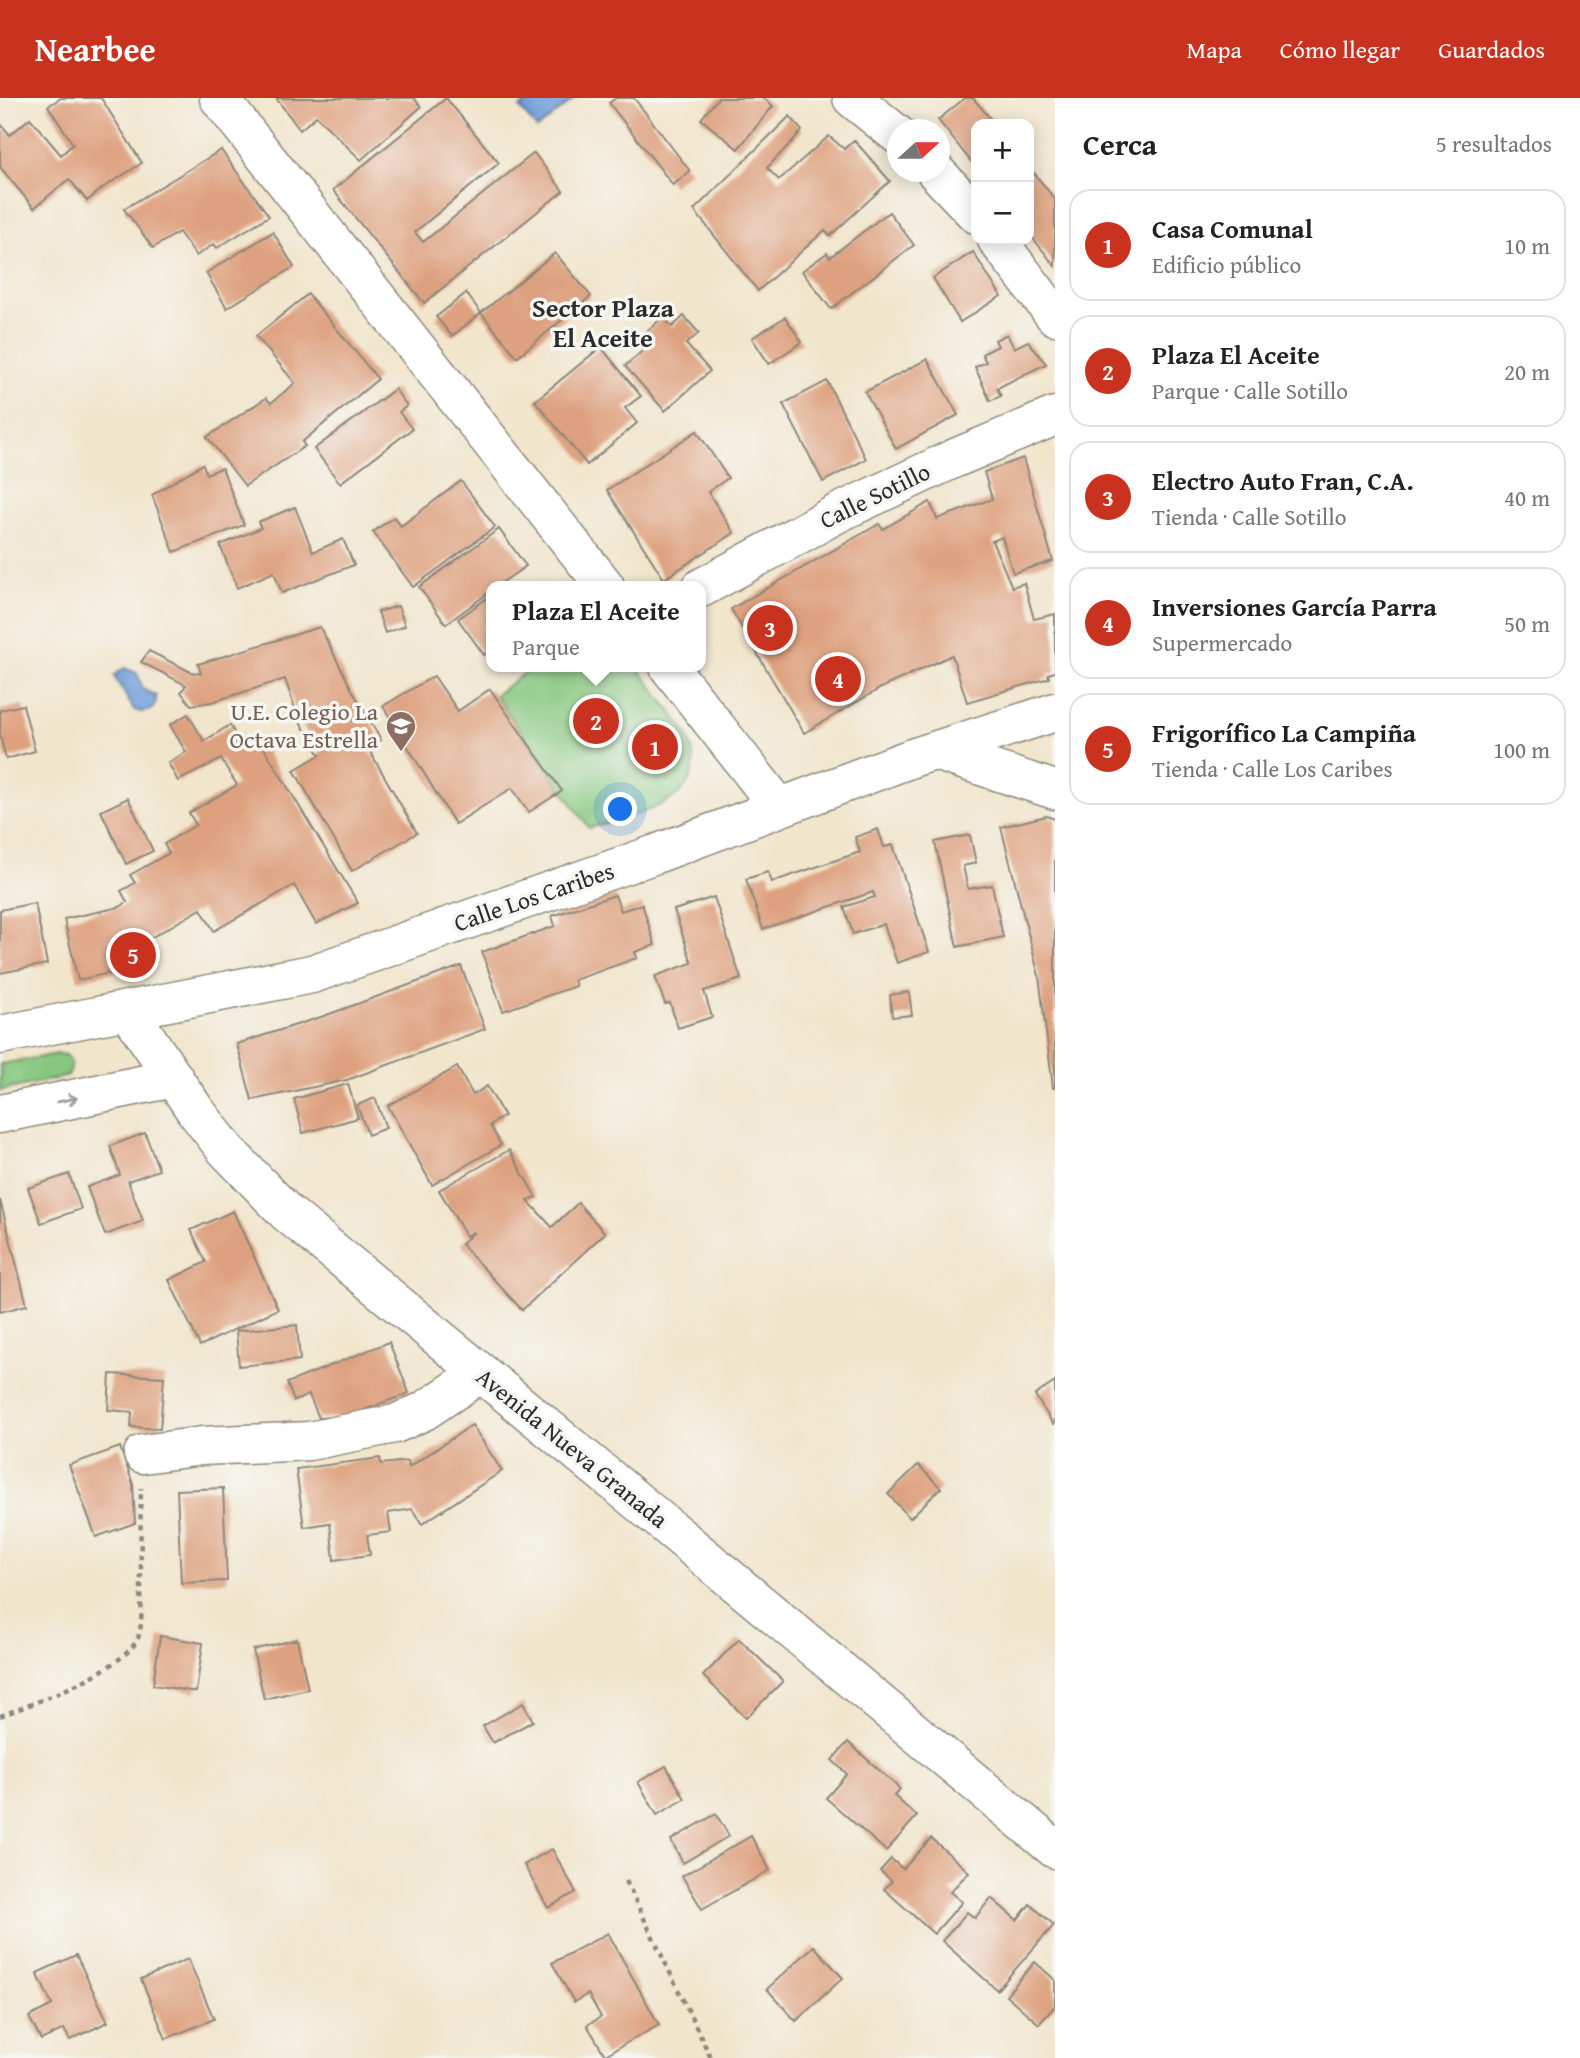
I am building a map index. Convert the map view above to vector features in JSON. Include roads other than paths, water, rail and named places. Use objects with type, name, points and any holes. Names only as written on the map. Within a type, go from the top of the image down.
[{"type":"street","points":[[219,98],[601,581]]},
{"type":"street","points":[[852,98],[887,126]]},
{"type":"street","points":[[946,182],[971,209]]},
{"type":"street","points":[[1001,245],[1055,316]]},
{"type":"street","name":"Calle Sotillo","points":[[706,586],[838,513],[953,459],[1055,416]]},
{"type":"street","points":[[673,672],[779,807]]},
{"type":"street","name":"Calle Los Caribes","points":[[0,1035],[312,974],[653,856],[935,751],[1055,712]]},
{"type":"street","points":[[935,751],[1055,790]]},
{"type":"street","name":"Avenida Nueva Granada","points":[[128,1010],[195,1110],[226,1150],[287,1213],[1055,1849]]},
{"type":"street","points":[[0,1114],[174,1079]]},
{"type":"street","points":[[143,1454],[202,1446],[309,1441],[395,1423],[424,1411],[481,1373]]},
{"type":"water","points":[[532,98],[575,98],[537,129],[520,108]]},
{"type":"water","points":[[124,668],[137,673],[143,689],[156,696],[156,703],[151,710],[134,710],[114,676]]},
{"type":"place","name":"Electro Auto Fran, C.A.","points":[[770,628]]},
{"type":"place","name":"Inversiones García Parra","points":[[838,679]]},
{"type":"place","name":"Plaza El Aceite","points":[[596,721]]},
{"type":"place","name":"Casa Comunal","points":[[655,747]]},
{"type":"place","name":"U.E. Colegio La Octava Estrella","points":[[401,753]]},
{"type":"place","name":"Frigorífico La Campiña","points":[[133,955]]},
{"type":"district","name":"Sector Plaza El Aceite","points":[[603,323]]}]
